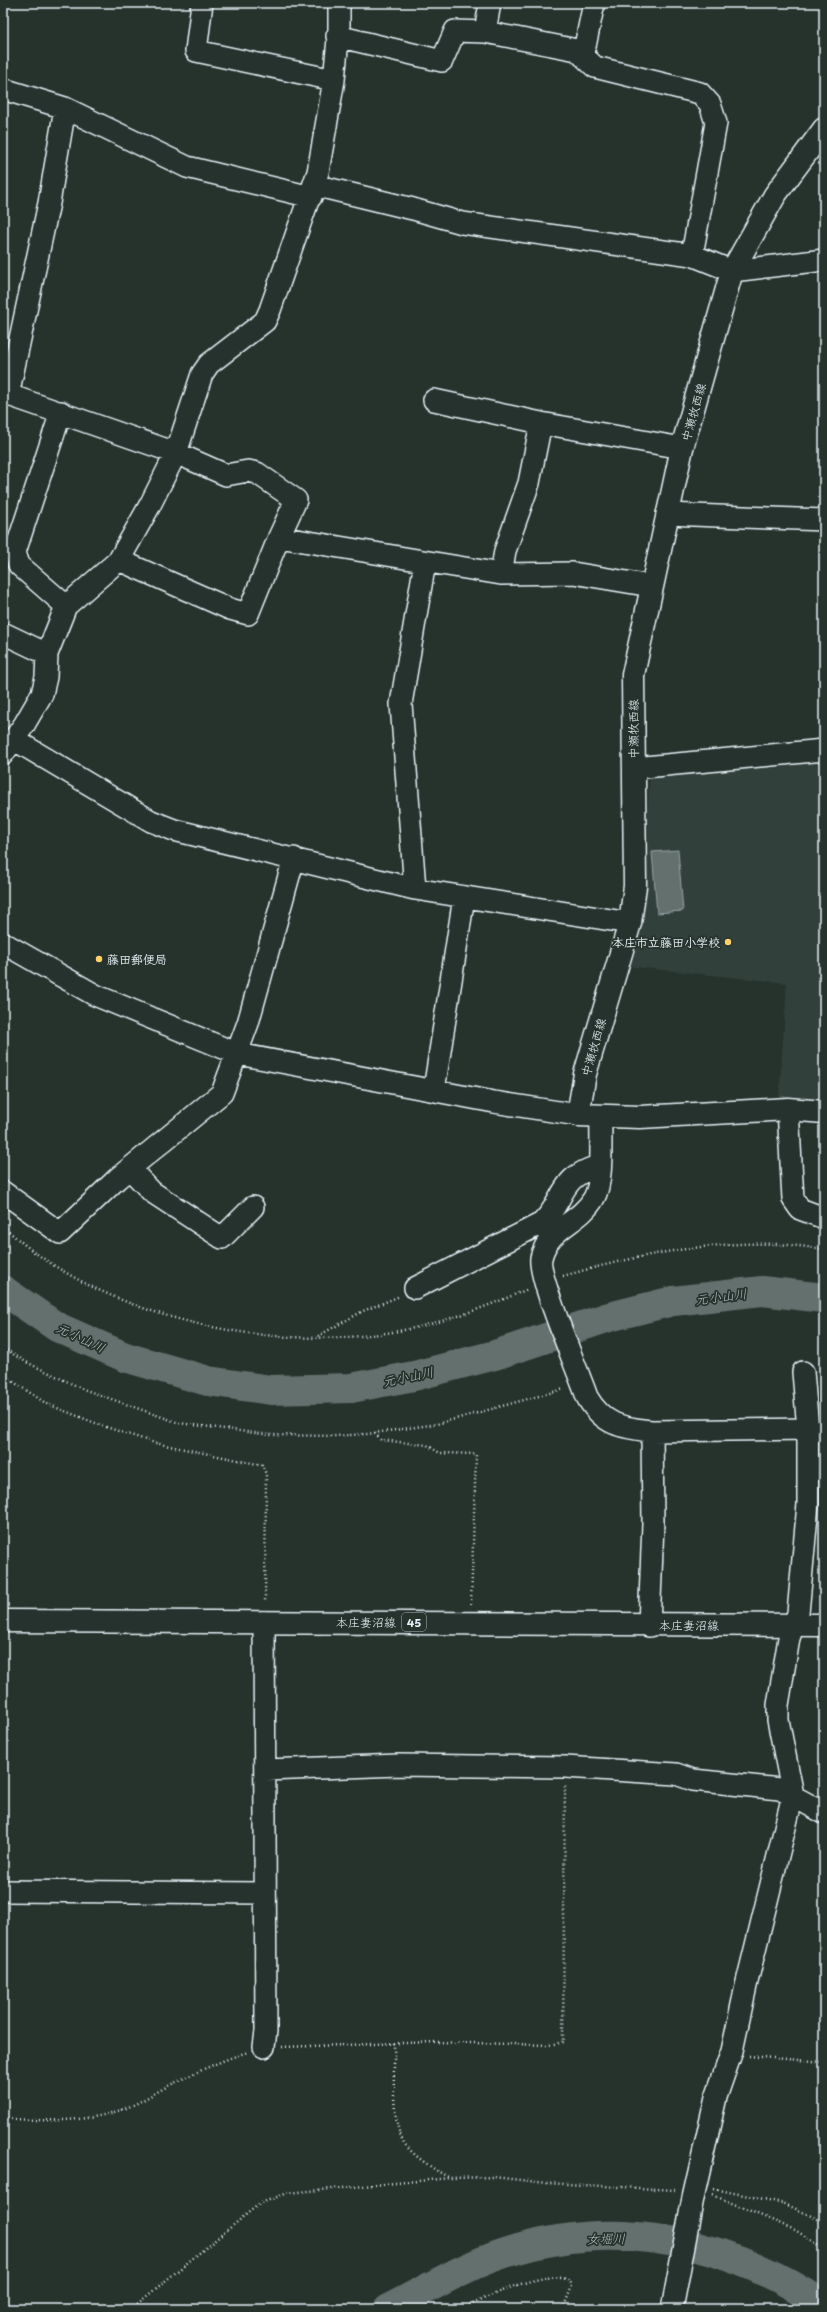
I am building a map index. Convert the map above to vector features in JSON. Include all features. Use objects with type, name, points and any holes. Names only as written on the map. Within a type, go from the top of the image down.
[{"type":"main road","name":"中瀬牧西線","points":[[578,1115],[585,1074],[630,923],[634,886],[633,675],[682,448],[732,271],[775,195],[824,129]]},
{"type":"main road","points":[[578,1115],[601,1117],[640,1117],[788,1109],[824,1112]]},
{"type":"main road","name":"本庄妻沼線","points":[[3,1621],[471,1622],[649,1626],[824,1625]]},
{"type":"street","points":[[202,3],[196,51],[334,80]]},
{"type":"street","points":[[339,3],[334,80],[318,172],[265,321],[209,364],[202,374],[176,453],[119,560],[66,606],[47,654],[46,677],[42,694],[8,746],[151,821],[189,834],[294,858],[415,889],[630,923]]},
{"type":"street","points":[[485,32],[490,3]]},
{"type":"street","points":[[583,56],[594,3]]},
{"type":"street","points":[[338,36],[442,61],[455,31],[485,32],[577,50],[595,67],[700,93],[710,104],[716,123],[692,255]]},
{"type":"street","points":[[3,89],[65,108],[187,167],[413,209],[462,223],[692,255],[732,271],[824,260]]},
{"type":"street","points":[[65,108],[49,203],[5,394],[61,412],[176,453],[226,475],[248,471],[257,473],[296,500],[278,537],[248,614],[230,609],[119,560]]},
{"type":"street","points":[[434,400],[541,423],[682,448]]},
{"type":"street","points":[[61,412],[15,552],[19,565],[66,606]]},
{"type":"street","points":[[501,574],[505,551],[529,484],[541,423]]},
{"type":"street","points":[[667,514],[824,520]]},
{"type":"street","points":[[278,537],[501,574],[578,574],[651,586]]},
{"type":"street","points":[[415,889],[401,704],[425,562]]},
{"type":"street","points":[[3,633],[47,654]]},
{"type":"street","points":[[634,768],[824,750]]},
{"type":"street","points":[[3,1192],[60,1233],[118,1178],[131,1170],[222,1093],[238,1054],[294,858]]},
{"type":"street","points":[[434,1090],[464,896]]},
{"type":"street","points":[[3,943],[95,995],[238,1054],[508,1105],[578,1115]]},
{"type":"street","points":[[788,1109],[793,1199],[800,1209],[824,1218]]},
{"type":"street","points":[[601,1117],[599,1182],[594,1198],[581,1214],[551,1235],[540,1260],[546,1285],[592,1407],[601,1417],[627,1429],[652,1431],[808,1428]]},
{"type":"street","points":[[414,1288],[542,1223],[550,1215],[570,1180],[583,1170],[599,1166]]},
{"type":"street","points":[[131,1170],[152,1192],[222,1238],[252,1207]]},
{"type":"street","points":[[673,2302],[694,2193],[716,2097],[732,2051],[746,1986],[794,1795],[778,1720],[782,1677],[802,1581],[808,1504],[808,1428],[803,1372]]},
{"type":"street","points":[[649,1626],[653,1523],[652,1431]]},
{"type":"street","points":[[264,1622],[266,1770],[266,2031],[264,2048]]},
{"type":"street","points":[[266,1770],[399,1765],[565,1767],[676,1774],[693,1780],[780,1789],[794,1795],[824,1813]]},
{"type":"street","points":[[3,1891],[265,1893]]},
{"type":"path","points":[[3,1226],[28,1247],[82,1283],[136,1305],[173,1318],[240,1332],[316,1337],[367,1335],[419,1327],[478,1311],[546,1285],[621,1261],[680,1250],[775,1244],[824,1249]]},
{"type":"path","points":[[316,1337],[363,1311],[414,1288]]},
{"type":"path","points":[[3,1348],[26,1362],[83,1389],[179,1423],[270,1435],[335,1436],[375,1433],[437,1424],[508,1406],[581,1381]]},
{"type":"path","points":[[3,1375],[47,1404],[102,1426],[155,1443],[262,1465],[266,1474],[264,1622]]},
{"type":"path","points":[[375,1433],[382,1440],[427,1445],[440,1453],[476,1454],[471,1622]]},
{"type":"path","points":[[3,2118],[51,2121],[91,2118],[119,2111],[232,2057],[264,2048],[394,2043],[549,2045],[563,2042],[565,1767]]},
{"type":"path","points":[[394,2043],[396,2109],[402,2140],[429,2167],[450,2178]]},
{"type":"path","points":[[732,2051],[742,2056],[824,2062]]},
{"type":"path","points":[[131,2309],[262,2203],[288,2193],[450,2178],[494,2177],[547,2183],[680,2190],[694,2193],[795,2230],[824,2248]]},
{"type":"path","points":[[694,2193],[721,2190],[783,2203],[824,2222]]},
{"type":"path","points":[[462,2309],[506,2289],[542,2279],[561,2277],[570,2281],[572,2286],[563,2309]]},
{"type":"shaded area","name":"本庄市立藤田小学校","points":[[824,756],[824,1098],[779,1098],[787,983],[625,966],[640,918],[650,774]]},
{"type":"shaded area","points":[[678,850],[683,911],[657,913],[652,852]]},
{"type":"waterway","name":"元小山川","points":[[3,1290],[57,1327],[125,1357],[208,1381],[271,1390],[351,1388],[414,1376],[495,1355],[609,1317],[673,1301],[762,1291],[824,1298]]},
{"type":"waterway","name":"女堀川","points":[[388,2309],[460,2271],[505,2253],[547,2242],[589,2237],[630,2236],[670,2241],[710,2251],[749,2265],[787,2283],[824,2305]]},
{"type":"place","name":"本庄市立藤田小学校","points":[[728,942]]},
{"type":"place","name":"藤田郵便局","points":[[99,959]]}]
